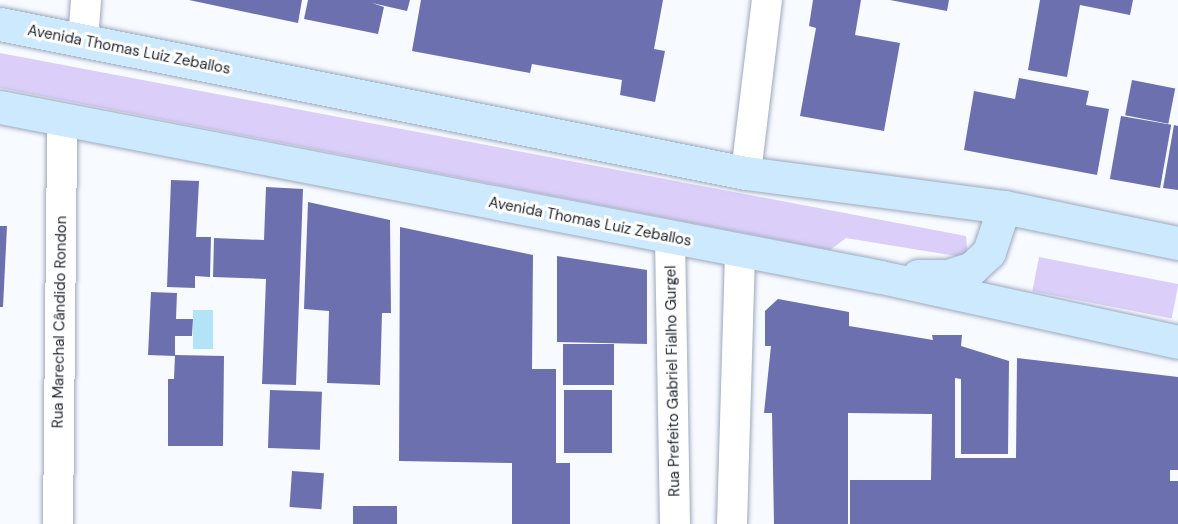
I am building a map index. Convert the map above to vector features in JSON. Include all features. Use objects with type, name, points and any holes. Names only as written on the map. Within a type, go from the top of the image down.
[{"type":"main road","name":"Avenida Thomas Luiz Zeballos","points":[[0,24],[746,173],[1004,207],[1178,243]]},
{"type":"main road","name":"Avenida Thomas Luiz Zeballos","points":[[0,107],[881,277],[1178,342]]},
{"type":"main road","points":[[881,277],[948,276],[972,268],[989,252],[1004,207]]},
{"type":"street","points":[[83,40],[86,0]]},
{"type":"street","points":[[746,173],[767,0]]},
{"type":"street","name":"Rua Marechal Cândido Rondon","points":[[58,524],[62,120]]},
{"type":"street","name":"Rua Prefeito Gabriel Fialho Gurgel","points":[[670,238],[675,524]]},
{"type":"street","points":[[732,524],[740,250]]},
{"type":"shaded area","points":[[0,53],[966,236],[968,258],[846,238],[830,250],[0,88]]},
{"type":"shaded area","points":[[1039,257],[1178,284],[1172,318],[1032,291]]},
{"type":"water","points":[[193,310],[213,310],[213,349],[193,349]]},
{"type":"building","points":[[189,0],[302,0],[298,23]]},
{"type":"building","points":[[308,0],[410,0],[407,11],[372,3],[384,7],[378,34],[304,19]]},
{"type":"building","points":[[421,0],[663,0],[654,49],[665,51],[655,102],[620,95],[622,80],[532,64],[530,73],[412,51]]},
{"type":"building","points":[[813,0],[861,0],[855,35],[900,43],[884,131],[800,116],[816,28],[809,26]]},
{"type":"building","points":[[890,0],[949,0],[947,11]]},
{"type":"building","points":[[1040,0],[1133,0],[1130,15],[1080,5],[1067,77],[1028,70]]},
{"type":"building","points":[[1019,78],[1089,91],[1086,105],[1109,109],[1097,175],[964,150],[974,91],[1015,99]]},
{"type":"building","points":[[1132,80],[1175,88],[1168,124],[1125,115]]},
{"type":"building","points":[[1121,116],[1171,125],[1160,188],[1110,179]]},
{"type":"building","points":[[1174,125],[1178,126],[1178,190],[1163,188]]},
{"type":"building","points":[[171,180],[199,181],[196,237],[211,237],[210,277],[195,276],[195,288],[167,287]]},
{"type":"building","points":[[266,187],[303,189],[296,385],[262,384],[266,279],[213,277],[214,238],[264,240]]},
{"type":"building","points":[[308,202],[390,220],[391,313],[382,313],[380,385],[327,383],[329,311],[304,309]]},
{"type":"building","points":[[0,226],[7,226],[3,307],[0,307]]},
{"type":"building","points":[[400,227],[533,255],[532,369],[556,369],[556,463],[570,463],[570,524],[512,524],[512,463],[399,461]]},
{"type":"building","points":[[557,256],[647,270],[647,344],[557,342]]},
{"type":"building","points":[[151,292],[177,293],[176,319],[193,319],[192,336],[175,336],[175,356],[148,355]]},
{"type":"building","points":[[778,299],[849,312],[849,326],[933,340],[932,335],[962,335],[961,346],[1009,361],[1008,454],[961,454],[961,379],[955,378],[955,458],[1016,458],[1017,358],[1178,377],[1178,470],[1170,470],[1170,481],[1178,481],[1178,524],[850,524],[850,480],[931,480],[932,414],[848,413],[848,524],[774,524],[772,413],[764,413],[771,346],[765,346],[765,311]]},
{"type":"building","points":[[563,344],[614,344],[614,385],[563,385]]},
{"type":"building","points":[[175,355],[224,356],[223,446],[168,446],[168,379],[174,379]]},
{"type":"building","points":[[270,390],[322,392],[320,450],[268,448]]},
{"type":"building","points":[[564,390],[612,390],[612,453],[564,453]]},
{"type":"building","points":[[292,471],[324,473],[321,509],[289,507]]},
{"type":"building","points":[[353,506],[397,506],[397,524],[353,524]]}]
